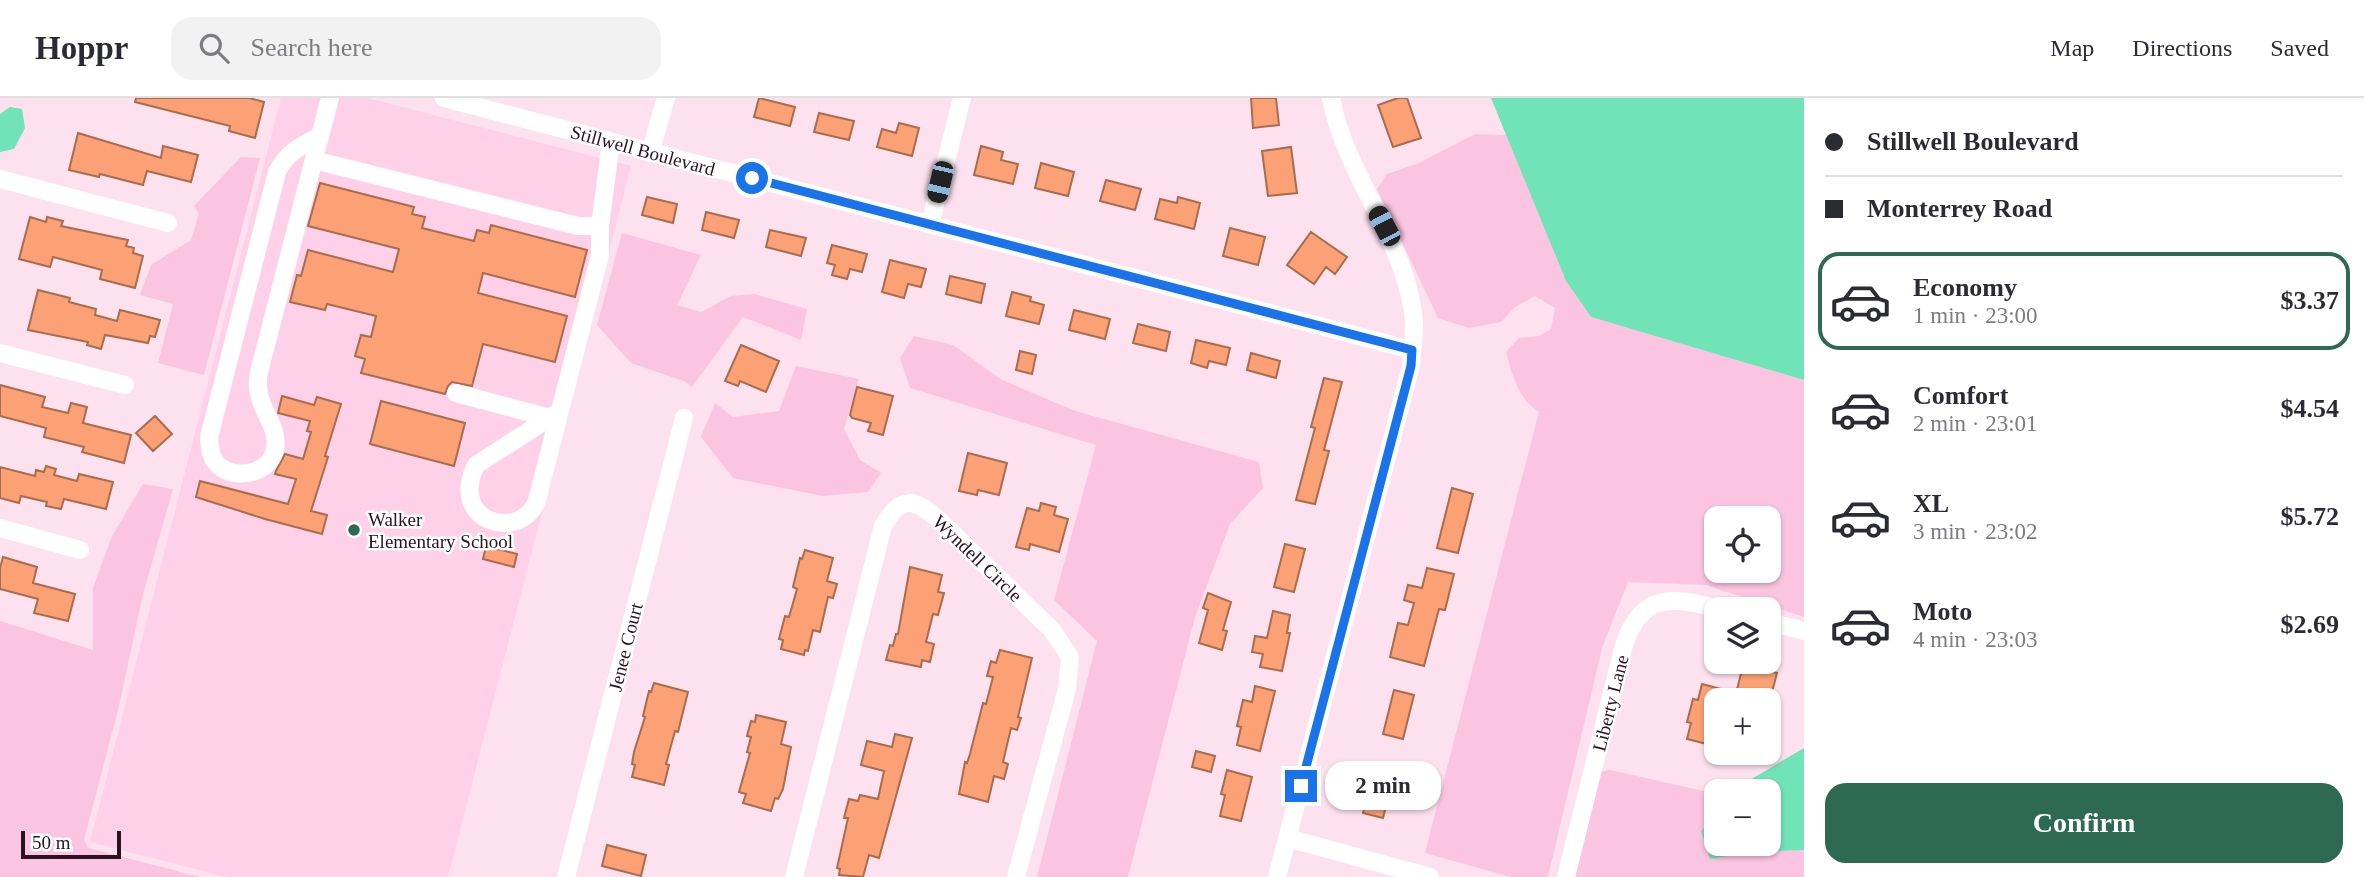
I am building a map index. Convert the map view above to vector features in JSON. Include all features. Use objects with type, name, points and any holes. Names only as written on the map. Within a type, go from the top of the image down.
[{"type":"street","points":[[320,136],[292,150],[276,172],[209,437],[213,459],[219,467],[240,475],[262,467],[271,460],[275,451],[276,439],[257,388],[330,98]]},
{"type":"street","name":"Stillwell Boulevard","points":[[444,98],[1412,350]]},
{"type":"street","points":[[650,153],[666,98]]},
{"type":"street","points":[[930,224],[962,98]]},
{"type":"street","points":[[1277,877],[1411,366],[1414,315],[1407,284],[1384,226],[1351,164],[1331,98]]},
{"type":"street","points":[[555,414],[476,465],[470,479],[469,494],[472,507],[482,517],[511,522],[528,516],[534,509],[555,414],[600,255],[600,226],[611,142]]},
{"type":"street","points":[[314,160],[578,226],[600,226]]},
{"type":"street","points":[[0,178],[168,223]]},
{"type":"street","points":[[0,353],[125,385]]},
{"type":"street","points":[[456,393],[555,414]]},
{"type":"street","name":"Jenee Court","points":[[566,877],[684,418]]},
{"type":"street","name":"Wyndell Circle","points":[[794,877],[883,526],[894,508],[904,504],[916,504],[939,520],[1052,630],[1070,657],[1067,689],[1016,877]]},
{"type":"street","points":[[0,528],[80,550]]},
{"type":"street","name":"Liberty Lane","points":[[1566,877],[1624,645],[1634,621],[1646,608],[1663,600],[1685,600],[1704,605]]},
{"type":"street","points":[[1781,625],[1804,631]]},
{"type":"street","points":[[1287,838],[1430,877]]},
{"type":"shaded area","name":"Walker Elementary School","points":[[281,98],[367,98],[631,166],[448,877],[227,877],[90,842]]},
{"type":"shaded area","points":[[1491,98],[1804,98],[1804,380],[1591,317],[1566,281]]},
{"type":"shaded area","points":[[10,107],[22,109],[25,128],[14,149],[0,152],[0,114]]},
{"type":"shaded area","points":[[1475,134],[1507,135],[1566,281],[1591,317],[1804,380],[1804,617],[1781,609],[1781,597],[1743,597],[1706,585],[1628,582],[1602,648],[1548,877],[1511,877],[1425,853],[1539,412],[1521,393],[1506,352],[1519,338],[1539,336],[1551,329],[1555,308],[1535,296],[1515,307],[1501,322],[1469,328],[1438,318],[1377,189],[1387,174],[1419,163]]},
{"type":"shaded area","points":[[241,157],[260,158],[204,375],[158,363],[173,304],[140,295],[151,265],[191,240],[199,214],[194,206]]},
{"type":"shaded area","points":[[622,233],[701,255],[677,305],[701,312],[731,296],[754,294],[807,309],[801,340],[743,317],[692,387],[684,381],[631,363],[597,325]]},
{"type":"shaded area","points":[[914,336],[953,345],[1002,380],[1075,411],[1259,462],[1263,488],[1230,524],[1195,617],[1128,877],[1037,877],[1097,641],[1054,600],[1096,445],[910,388],[900,358]]},
{"type":"shaded area","points":[[796,366],[859,379],[844,429],[860,460],[881,473],[868,492],[823,496],[733,478],[701,437],[715,403],[733,417],[779,411]]},
{"type":"shaded area","points":[[143,484],[173,489],[143,594],[119,706],[84,840],[88,848],[200,877],[0,877],[0,621],[93,650],[93,588],[112,536]]},
{"type":"shaded area","points":[[1804,748],[1804,850],[1781,851],[1781,779],[1751,779],[1775,765],[1781,765],[1781,762]]},
{"type":"shaded area","points":[[1610,770],[1704,791],[1704,828],[1701,831],[1704,856],[1709,856],[1710,859],[1728,856],[1781,856],[1781,851],[1804,850],[1804,877],[1573,877],[1599,772]]},
{"type":"building","points":[[136,98],[249,98],[264,102],[255,138],[229,131],[230,126],[135,102]]},
{"type":"building","points":[[759,98],[795,107],[790,126],[754,117]]},
{"type":"building","points":[[1251,98],[1276,98],[1279,125],[1253,128]]},
{"type":"building","points":[[1398,98],[1407,98],[1421,138],[1393,147],[1378,105]]},
{"type":"building","points":[[819,113],[854,121],[849,140],[814,132]]},
{"type":"building","points":[[899,123],[919,128],[912,156],[877,147],[882,129],[896,133]]},
{"type":"building","points":[[78,133],[161,158],[163,146],[198,155],[191,182],[147,171],[143,185],[100,174],[99,177],[69,170]]},
{"type":"building","points":[[981,146],[1003,152],[1001,160],[1018,164],[1013,184],[974,175]]},
{"type":"building","points":[[1291,147],[1297,193],[1268,196],[1262,151]]},
{"type":"building","points":[[1041,163],[1074,172],[1068,196],[1035,188]]},
{"type":"building","points":[[1106,180],[1141,189],[1135,210],[1100,201]]},
{"type":"building","points":[[320,183],[414,207],[412,214],[425,217],[422,228],[474,241],[477,230],[489,233],[491,225],[587,250],[575,297],[483,273],[478,293],[567,316],[555,362],[483,344],[472,386],[452,382],[445,394],[361,373],[365,359],[355,356],[361,335],[371,337],[376,316],[327,304],[325,310],[290,302],[297,275],[301,276],[308,250],[393,272],[399,249],[308,226]]},
{"type":"building","points":[[647,197],[677,204],[673,223],[642,215]]},
{"type":"building","points":[[1178,197],[1200,203],[1194,229],[1155,219],[1160,199],[1177,203]]},
{"type":"building","points":[[706,212],[739,220],[734,238],[702,230]]},
{"type":"building","points":[[30,217],[46,222],[47,217],[63,221],[61,226],[128,240],[126,246],[134,248],[133,253],[143,256],[135,288],[100,279],[102,270],[53,257],[50,267],[19,259]]},
{"type":"building","points":[[1230,228],[1265,237],[1258,265],[1223,256]]},
{"type":"building","points":[[770,230],[806,238],[801,256],[766,247]]},
{"type":"building","points":[[1311,232],[1347,257],[1335,274],[1326,267],[1314,284],[1287,265]]},
{"type":"building","points":[[832,245],[867,254],[862,272],[850,269],[847,279],[832,275],[835,265],[827,263]]},
{"type":"building","points":[[890,260],[926,269],[921,287],[908,284],[904,298],[882,292]]},
{"type":"building","points":[[950,276],[985,284],[981,303],[946,294]]},
{"type":"building","points":[[38,290],[70,298],[69,302],[96,309],[95,315],[117,321],[120,310],[160,320],[155,337],[150,336],[148,343],[105,335],[101,349],[87,345],[88,342],[28,330]]},
{"type":"building","points":[[1012,292],[1031,297],[1030,301],[1044,305],[1039,324],[1006,316]]},
{"type":"building","points":[[1074,310],[1110,319],[1105,339],[1069,330]]},
{"type":"building","points":[[1138,324],[1170,332],[1166,351],[1133,343]]},
{"type":"building","points":[[1196,340],[1230,348],[1226,365],[1209,361],[1207,368],[1191,363]]},
{"type":"building","points":[[741,345],[779,361],[766,392],[740,381],[738,386],[725,381]]},
{"type":"building","points":[[1020,351],[1036,355],[1032,374],[1016,370]]},
{"type":"building","points":[[1251,353],[1280,361],[1276,378],[1247,370]]},
{"type":"building","points":[[1324,378],[1342,382],[1324,450],[1329,451],[1315,504],[1296,500],[1315,428],[1311,427]]},
{"type":"building","points":[[0,385],[45,397],[42,407],[68,413],[71,403],[87,407],[83,423],[131,435],[124,463],[82,452],[84,447],[44,437],[46,428],[0,416]]},
{"type":"building","points":[[857,387],[893,396],[883,435],[868,431],[871,423],[850,415]]},
{"type":"building","points":[[282,396],[314,405],[317,397],[341,404],[311,511],[327,515],[322,534],[196,497],[200,481],[288,504],[296,479],[275,474],[285,454],[303,459],[311,432],[307,431],[310,421],[278,413]]},
{"type":"building","points":[[381,401],[465,423],[454,466],[370,444]]},
{"type":"building","points":[[155,416],[172,434],[153,451],[136,433]]},
{"type":"building","points":[[968,453],[1007,463],[999,495],[978,490],[977,495],[959,491]]},
{"type":"building","points":[[46,466],[56,469],[54,475],[77,481],[79,474],[113,482],[106,509],[64,499],[61,509],[46,506],[47,502],[21,496],[19,503],[0,498],[0,467],[35,476],[36,470],[44,472]]},
{"type":"building","points":[[1452,488],[1473,494],[1458,553],[1437,548]]},
{"type":"building","points":[[1041,503],[1056,507],[1054,515],[1068,519],[1059,552],[1030,544],[1029,550],[1016,547],[1027,508],[1039,511]]},
{"type":"building","points":[[1285,544],[1305,549],[1294,592],[1274,587]]},
{"type":"building","points":[[486,546],[517,554],[514,567],[483,559]]},
{"type":"building","points":[[805,550],[833,558],[827,581],[837,584],[833,598],[828,597],[820,632],[813,630],[808,651],[805,650],[804,655],[781,649],[783,640],[779,639],[785,616],[789,617],[797,589],[793,587],[800,558],[802,559]]},
{"type":"building","points":[[3,557],[37,567],[33,583],[75,594],[68,621],[34,613],[38,599],[0,589]]},
{"type":"building","points":[[910,567],[942,575],[938,592],[944,593],[938,615],[933,614],[926,642],[934,644],[930,662],[922,660],[921,667],[886,660],[890,645],[893,646],[898,634]]},
{"type":"building","points":[[1427,568],[1454,574],[1445,610],[1439,609],[1424,666],[1390,657],[1398,623],[1408,625],[1414,603],[1404,600],[1408,585],[1422,588]]},
{"type":"building","points":[[1208,593],[1231,602],[1223,630],[1227,631],[1222,650],[1199,643],[1208,610],[1203,608]]},
{"type":"building","points":[[1273,611],[1290,615],[1287,633],[1290,633],[1282,671],[1260,667],[1263,654],[1252,652],[1255,636],[1267,638]]},
{"type":"building","points":[[1000,650],[1032,658],[1018,717],[1021,718],[1017,730],[1011,728],[1003,762],[1008,764],[1004,779],[994,776],[988,802],[959,794],[965,762],[967,763],[970,754],[983,703],[986,704],[993,677],[987,676],[991,661],[996,663]]},
{"type":"building","points":[[1741,674],[1777,674],[1773,688],[1737,688]]},
{"type":"building","points":[[654,683],[688,692],[678,732],[675,731],[666,764],[669,765],[664,785],[632,777],[634,752],[645,717],[643,716],[649,691],[651,692]]},
{"type":"building","points":[[1702,684],[1717,688],[1704,688],[1704,743],[1687,739],[1691,723],[1687,722],[1693,699],[1698,700]]},
{"type":"building","points":[[1255,686],[1275,691],[1260,751],[1237,745],[1241,727],[1237,726],[1243,700],[1252,702]]},
{"type":"building","points":[[1394,690],[1414,695],[1403,739],[1383,734]]},
{"type":"building","points":[[756,715],[786,722],[781,744],[791,747],[783,789],[778,799],[775,798],[771,811],[743,803],[746,794],[739,792],[750,753],[747,752],[751,737],[747,736],[751,721],[755,722]]},
{"type":"building","points":[[895,734],[912,738],[879,858],[869,855],[863,877],[839,875],[840,869],[837,868],[848,818],[844,818],[849,799],[858,801],[860,795],[878,799],[884,771],[861,765],[867,741],[892,747]]},
{"type":"building","points":[[1196,751],[1215,756],[1211,772],[1192,767]]},
{"type":"building","points":[[1374,769],[1394,774],[1383,818],[1363,813]]},
{"type":"building","points":[[1227,770],[1252,777],[1241,821],[1220,816],[1225,795],[1221,794]]},
{"type":"building","points":[[607,845],[646,855],[641,876],[602,866]]},
{"type":"place","name":"Walker Elementary School","points":[[354,530]]},
{"type":"route","points":[[752,178],[1412,350],[1411,366],[1301,786]]}]
